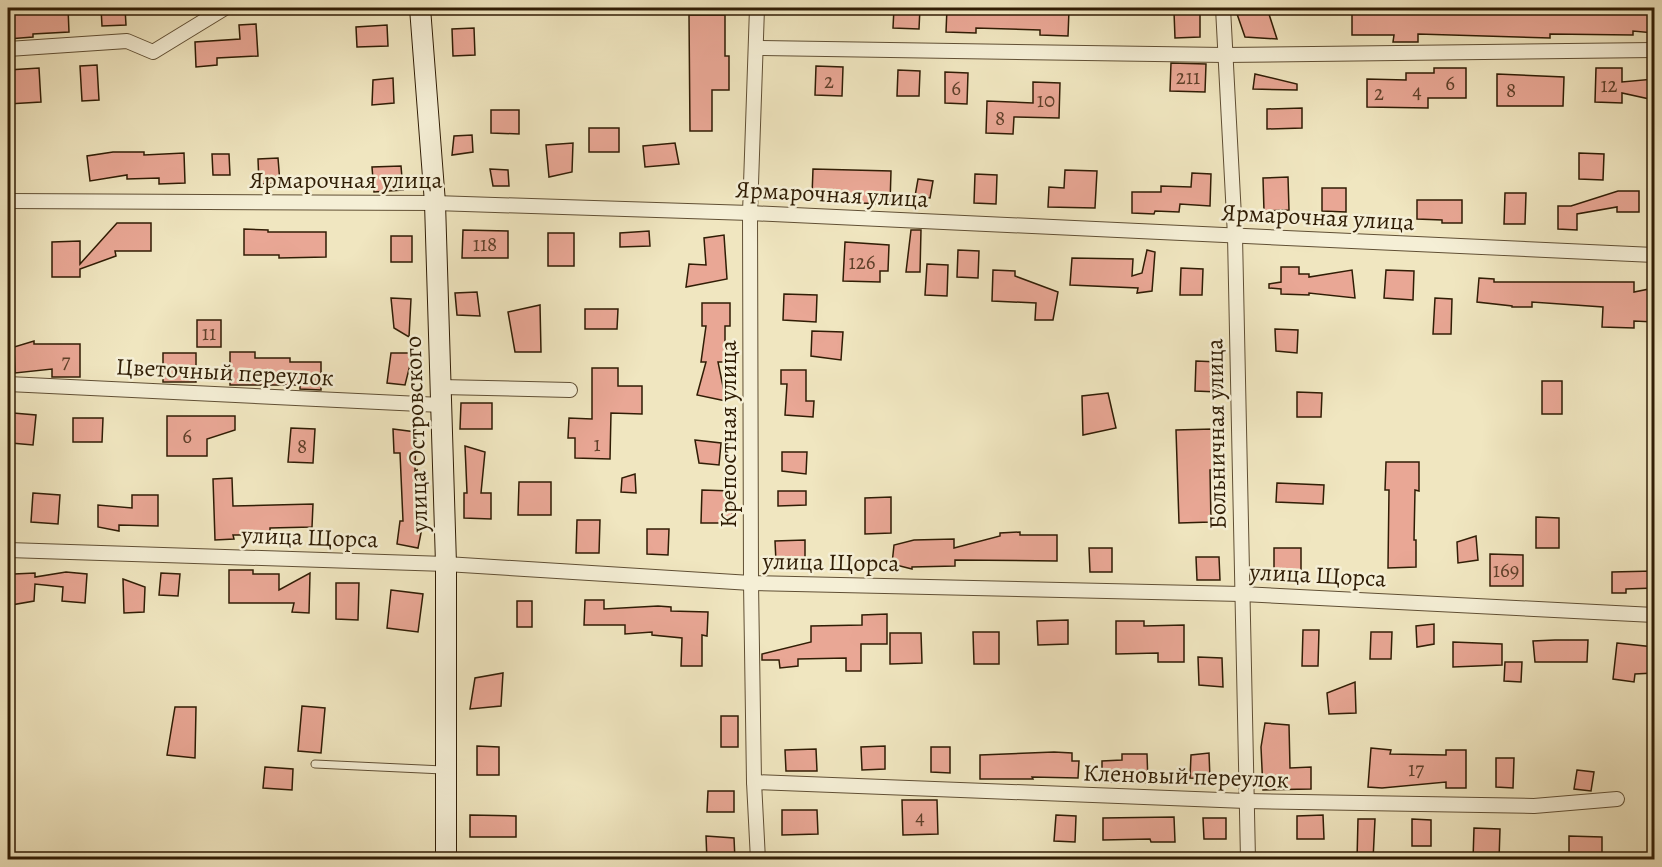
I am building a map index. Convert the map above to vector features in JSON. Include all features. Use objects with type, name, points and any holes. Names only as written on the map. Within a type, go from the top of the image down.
[{"type":"street","points":[[8,49],[127,41],[153,52],[225,8]]},
{"type":"street","name":"улица Островского","points":[[420,8],[435,203],[441,396],[446,564],[446,860]]},
{"type":"street","name":"Крепостная улица","points":[[757,8],[750,213],[751,583],[754,782],[758,860]]},
{"type":"street","name":"Больничная улица","points":[[1223,8],[1235,236],[1248,860]]},
{"type":"street","points":[[757,48],[1224,55],[1654,50]]},
{"type":"street","name":"Ярмарочная улица","points":[[8,201],[435,203],[750,213],[1654,255]]},
{"type":"street","name":"Цветочный переулок","points":[[8,384],[441,396],[570,390]]},
{"type":"street","name":"улица Щорса","points":[[8,550],[446,564],[751,583],[1242,594],[1654,615]]},
{"type":"street","name":"Кленовый переулок","points":[[754,782],[1246,801],[1534,806],[1617,799]]},
{"type":"lane","points":[[315,764],[446,770]]},
{"type":"building","points":[[8,8],[68,8],[69,32],[33,34],[33,37],[8,39]]},
{"type":"building","points":[[101,8],[125,8],[126,25],[102,26]]},
{"type":"building","points":[[894,8],[920,8],[919,29],[893,28]]},
{"type":"building","points":[[947,8],[1069,10],[1068,36],[1040,35],[1040,30],[976,28],[976,33],[946,32]]},
{"type":"building","points":[[1267,8],[1277,39],[1245,37],[1236,11]]},
{"type":"building","points":[[1352,8],[1374,8],[1374,10],[1654,9],[1654,33],[1633,31],[1633,35],[1550,34],[1550,38],[1418,34],[1418,42],[1393,42],[1394,35],[1352,35]]},
{"type":"building","points":[[1200,11],[1200,37],[1175,38],[1174,12]]},
{"type":"building","points":[[689,15],[725,15],[725,56],[729,56],[729,90],[712,90],[712,131],[690,131]]},
{"type":"building","points":[[256,24],[258,56],[217,58],[217,65],[196,67],[195,42],[240,39],[239,25]]},
{"type":"building","points":[[387,25],[388,46],[357,47],[356,27]]},
{"type":"building","points":[[474,28],[475,55],[453,56],[452,29]]},
{"type":"building","points":[[1171,63],[1206,64],[1205,92],[1170,91]]},
{"type":"building","points":[[97,65],[99,100],[82,101],[80,66]]},
{"type":"building","points":[[816,66],[843,67],[842,96],[815,95]]},
{"type":"building","points":[[39,68],[41,102],[8,104],[8,70]]},
{"type":"building","points":[[1434,68],[1466,68],[1466,98],[1428,98],[1428,108],[1367,107],[1367,79],[1406,80],[1406,73],[1434,73]]},
{"type":"building","points":[[1596,68],[1622,68],[1622,82],[1654,79],[1654,100],[1622,93],[1622,103],[1595,102]]},
{"type":"building","points":[[898,70],[920,71],[919,96],[897,96]]},
{"type":"building","points":[[945,72],[968,73],[967,104],[945,103]]},
{"type":"building","points":[[1255,74],[1297,84],[1297,90],[1253,89]]},
{"type":"building","points":[[1497,74],[1564,77],[1563,106],[1497,106]]},
{"type":"building","points":[[393,78],[394,103],[372,105],[373,80]]},
{"type":"building","points":[[1033,82],[1060,83],[1059,118],[1014,117],[1013,134],[986,133],[987,101],[1033,103]]},
{"type":"building","points":[[1302,108],[1302,128],[1267,129],[1267,109]]},
{"type":"building","points":[[491,110],[519,110],[519,134],[491,133]]},
{"type":"building","points":[[589,128],[619,128],[619,152],[589,152]]},
{"type":"building","points":[[472,135],[473,152],[452,155],[454,136]]},
{"type":"building","points":[[573,143],[572,172],[549,177],[546,145]]},
{"type":"building","points":[[675,143],[679,164],[645,167],[643,146]]},
{"type":"building","points":[[113,152],[144,152],[144,155],[184,153],[185,183],[159,184],[159,178],[127,179],[127,175],[90,181],[87,156]]},
{"type":"building","points":[[1579,153],[1604,154],[1603,180],[1579,179]]},
{"type":"building","points":[[212,154],[229,154],[230,175],[213,175]]},
{"type":"building","points":[[278,158],[280,183],[259,184],[258,159]]},
{"type":"building","points":[[401,166],[403,190],[374,192],[372,167]]},
{"type":"building","points":[[490,169],[508,170],[509,186],[493,186]]},
{"type":"building","points":[[813,169],[891,171],[890,204],[860,203],[860,197],[812,196]]},
{"type":"building","points":[[1065,170],[1097,171],[1095,208],[1048,207],[1049,187],[1064,188]]},
{"type":"building","points":[[1192,173],[1211,174],[1210,206],[1180,204],[1179,212],[1132,213],[1132,192],[1161,192],[1161,186],[1191,187]]},
{"type":"building","points":[[975,174],[997,175],[996,204],[974,203]]},
{"type":"building","points":[[1288,177],[1289,210],[1264,211],[1263,178]]},
{"type":"building","points":[[918,179],[933,181],[930,198],[915,196]]},
{"type":"building","points":[[1322,188],[1346,188],[1346,212],[1322,211]]},
{"type":"building","points":[[1618,191],[1639,191],[1639,212],[1617,212],[1617,207],[1577,214],[1577,230],[1558,229],[1558,206],[1571,206]]},
{"type":"building","points":[[1505,193],[1526,193],[1525,224],[1504,224]]},
{"type":"building","points":[[1417,200],[1462,200],[1462,223],[1417,219]]},
{"type":"building","points":[[117,223],[151,223],[151,251],[115,251],[116,256],[80,269],[80,277],[52,277],[52,242],[80,241],[80,264]]},
{"type":"building","points":[[244,229],[268,230],[268,232],[326,232],[326,257],[279,258],[279,255],[244,255]]},
{"type":"building","points":[[463,230],[508,231],[508,258],[462,258]]},
{"type":"building","points":[[911,230],[921,230],[920,272],[906,272]]},
{"type":"building","points":[[649,231],[650,246],[620,247],[620,233]]},
{"type":"building","points":[[548,233],[574,233],[574,266],[548,266]]},
{"type":"building","points":[[724,235],[727,279],[686,287],[689,264],[706,265],[704,238]]},
{"type":"building","points":[[391,236],[412,236],[412,262],[391,262]]},
{"type":"building","points":[[845,242],[889,245],[888,271],[880,271],[880,282],[843,281]]},
{"type":"building","points":[[958,250],[979,251],[978,278],[957,277]]},
{"type":"building","points":[[1147,250],[1155,252],[1152,291],[1137,293],[1138,288],[1070,285],[1072,258],[1133,259],[1132,276],[1142,273]]},
{"type":"building","points":[[927,264],[948,265],[947,296],[925,295]]},
{"type":"building","points":[[1281,267],[1299,267],[1299,274],[1309,274],[1309,277],[1352,270],[1355,298],[1309,293],[1309,295],[1281,294],[1281,289],[1269,288],[1269,284],[1281,282]]},
{"type":"building","points":[[1181,268],[1203,269],[1202,295],[1180,295]]},
{"type":"building","points":[[993,270],[1015,271],[1015,276],[1058,292],[1053,320],[1035,320],[1036,303],[992,301]]},
{"type":"building","points":[[1386,270],[1414,271],[1413,300],[1384,298]]},
{"type":"building","points":[[1479,278],[1494,279],[1494,282],[1634,282],[1634,292],[1654,288],[1654,322],[1634,321],[1634,328],[1602,327],[1603,307],[1532,302],[1532,307],[1512,307],[1477,302]]},
{"type":"building","points":[[477,292],[480,316],[457,315],[455,293]]},
{"type":"building","points":[[784,294],[817,295],[816,322],[783,320]]},
{"type":"building","points":[[391,298],[411,299],[409,337],[394,328]]},
{"type":"building","points":[[1435,298],[1452,299],[1451,334],[1433,334]]},
{"type":"building","points":[[702,303],[730,303],[730,326],[725,326],[725,362],[718,362],[726,401],[697,395],[706,362],[701,362],[706,326],[702,326]]},
{"type":"building","points":[[540,305],[541,352],[515,352],[508,312]]},
{"type":"building","points":[[585,309],[618,309],[617,329],[585,329]]},
{"type":"building","points":[[197,320],[221,320],[221,347],[197,347]]},
{"type":"building","points":[[1275,329],[1298,330],[1297,353],[1276,351]]},
{"type":"building","points":[[812,331],[843,332],[841,360],[811,356]]},
{"type":"building","points":[[34,341],[34,344],[80,344],[80,377],[52,377],[52,369],[15,373],[14,347]]},
{"type":"building","points":[[230,352],[255,352],[255,358],[290,358],[290,362],[321,362],[321,390],[300,389],[300,385],[230,385]]},
{"type":"building","points":[[163,353],[196,353],[196,382],[163,382]]},
{"type":"building","points":[[391,353],[413,353],[405,385],[387,383]]},
{"type":"building","points":[[1196,361],[1219,362],[1218,392],[1195,391]]},
{"type":"building","points":[[592,368],[618,368],[618,386],[642,386],[642,414],[611,413],[610,459],[575,458],[575,438],[568,438],[569,418],[592,419]]},
{"type":"building","points":[[781,370],[806,370],[806,401],[814,401],[813,417],[785,415],[787,384],[781,384]]},
{"type":"building","points":[[1542,381],[1562,381],[1562,414],[1542,414]]},
{"type":"building","points":[[1297,392],[1322,393],[1321,417],[1297,417]]},
{"type":"building","points":[[1108,393],[1116,428],[1083,435],[1082,396]]},
{"type":"building","points":[[461,403],[492,403],[492,429],[460,429]]},
{"type":"building","points":[[13,413],[36,415],[33,445],[11,443]]},
{"type":"building","points":[[167,416],[235,416],[235,430],[207,439],[207,456],[167,456]]},
{"type":"building","points":[[73,418],[103,418],[102,442],[73,442]]},
{"type":"building","points":[[291,428],[315,429],[313,463],[288,462]]},
{"type":"building","points":[[393,429],[416,432],[415,522],[423,523],[418,548],[397,544],[400,521],[403,521],[400,453],[394,453]]},
{"type":"building","points":[[1213,429],[1213,470],[1210,470],[1211,522],[1179,523],[1176,430]]},
{"type":"building","points":[[695,440],[721,443],[719,465],[699,463]]},
{"type":"building","points":[[465,446],[485,452],[481,493],[491,493],[491,519],[464,518],[464,493],[467,493]]},
{"type":"building","points":[[782,452],[807,452],[806,474],[782,471]]},
{"type":"building","points":[[1386,462],[1419,462],[1419,491],[1415,490],[1416,567],[1388,568],[1389,490],[1385,490]]},
{"type":"building","points":[[635,474],[636,493],[621,492],[622,478]]},
{"type":"building","points":[[232,478],[233,506],[313,504],[312,527],[270,528],[270,535],[233,535],[234,539],[215,540],[213,479]]},
{"type":"building","points":[[519,482],[551,482],[551,515],[518,515]]},
{"type":"building","points":[[1277,483],[1324,485],[1323,504],[1276,502]]},
{"type":"building","points":[[702,490],[732,491],[732,523],[701,523]]},
{"type":"building","points":[[778,491],[806,491],[806,505],[778,506]]},
{"type":"building","points":[[33,493],[60,495],[58,524],[31,522]]},
{"type":"building","points":[[132,495],[158,495],[158,526],[119,525],[119,531],[98,527],[98,505],[132,508]]},
{"type":"building","points":[[891,497],[891,533],[865,534],[865,498]]},
{"type":"building","points":[[1536,517],[1559,518],[1559,548],[1536,548]]},
{"type":"building","points":[[577,520],[600,520],[599,553],[576,553]]},
{"type":"building","points":[[647,529],[669,529],[668,555],[647,554]]},
{"type":"building","points":[[1020,532],[1020,535],[1057,535],[1057,561],[955,560],[955,566],[912,567],[912,569],[892,564],[894,545],[914,540],[954,539],[954,548],[1000,536],[1000,533]]},
{"type":"building","points":[[1476,536],[1478,560],[1458,563],[1457,542]]},
{"type":"building","points":[[805,540],[805,561],[776,562],[775,541]]},
{"type":"building","points":[[1089,548],[1112,548],[1112,572],[1090,572]]},
{"type":"building","points":[[1274,548],[1301,548],[1301,571],[1274,570]]},
{"type":"building","points":[[1490,554],[1523,555],[1523,586],[1490,586]]},
{"type":"building","points":[[1196,557],[1219,557],[1220,580],[1197,580]]},
{"type":"building","points":[[229,570],[253,570],[253,574],[279,574],[279,590],[310,573],[309,613],[292,612],[294,603],[229,603]]},
{"type":"building","points":[[1654,571],[1654,588],[1626,589],[1626,593],[1612,593],[1612,572]]},
{"type":"building","points":[[66,572],[87,574],[85,603],[62,601],[63,587],[35,584],[34,601],[11,605],[14,574],[35,573],[35,577]]},
{"type":"building","points":[[161,573],[180,574],[178,596],[159,595]]},
{"type":"building","points":[[123,579],[145,587],[144,612],[124,613]]},
{"type":"building","points":[[336,583],[359,583],[358,620],[336,619]]},
{"type":"building","points":[[391,590],[423,594],[418,632],[387,628]]},
{"type":"building","points":[[585,600],[604,600],[604,609],[658,606],[671,607],[671,611],[708,612],[707,636],[702,635],[702,666],[681,666],[682,638],[652,635],[652,632],[625,634],[625,625],[584,625]]},
{"type":"building","points":[[517,601],[532,601],[532,627],[517,627]]},
{"type":"building","points":[[887,614],[887,644],[861,644],[861,671],[846,671],[846,658],[798,659],[798,666],[780,668],[779,660],[762,660],[762,654],[811,642],[811,626],[862,625],[862,615]]},
{"type":"building","points":[[1068,620],[1068,644],[1038,645],[1037,621]]},
{"type":"building","points":[[1116,621],[1144,621],[1144,626],[1184,625],[1184,662],[1158,662],[1158,653],[1116,654]]},
{"type":"building","points":[[1434,624],[1434,644],[1417,647],[1416,626]]},
{"type":"building","points":[[1303,630],[1319,630],[1318,666],[1302,666]]},
{"type":"building","points":[[973,632],[999,632],[999,664],[974,664]]},
{"type":"building","points":[[1371,632],[1392,632],[1391,659],[1370,659]]},
{"type":"building","points":[[890,633],[921,633],[922,663],[890,664]]},
{"type":"building","points":[[1588,640],[1587,662],[1535,662],[1533,641]]},
{"type":"building","points":[[1453,642],[1502,644],[1502,665],[1453,667]]},
{"type":"building","points":[[1617,643],[1654,647],[1654,673],[1635,674],[1634,682],[1613,679]]},
{"type":"building","points":[[1198,657],[1222,658],[1223,687],[1199,685]]},
{"type":"building","points":[[1505,662],[1522,662],[1521,682],[1504,681]]},
{"type":"building","points":[[503,673],[501,706],[470,709],[475,678]]},
{"type":"building","points":[[1355,682],[1356,713],[1329,714],[1327,693]]},
{"type":"building","points":[[302,706],[325,708],[321,753],[298,751]]},
{"type":"building","points":[[175,707],[196,707],[195,758],[167,755]]},
{"type":"building","points":[[721,716],[738,716],[738,747],[721,747]]},
{"type":"building","points":[[1265,723],[1289,725],[1290,768],[1311,767],[1311,789],[1263,790],[1261,747]]},
{"type":"building","points":[[477,746],[499,747],[499,775],[477,775]]},
{"type":"building","points":[[885,746],[885,769],[862,770],[861,747]]},
{"type":"building","points":[[931,747],[950,747],[950,773],[931,772]]},
{"type":"building","points":[[1371,748],[1391,750],[1390,754],[1446,755],[1446,750],[1466,750],[1466,788],[1446,788],[1446,782],[1382,788],[1368,787]]},
{"type":"building","points":[[816,749],[817,771],[786,771],[785,750]]},
{"type":"building","points":[[1072,753],[1072,761],[1079,761],[1078,778],[980,779],[980,755]]},
{"type":"building","points":[[1209,753],[1210,779],[1190,778],[1191,755]]},
{"type":"building","points":[[1122,754],[1147,754],[1148,783],[1102,782],[1102,761],[1122,760]]},
{"type":"building","points":[[1496,758],[1514,758],[1513,788],[1496,787]]},
{"type":"building","points":[[265,767],[293,769],[292,790],[263,788]]},
{"type":"building","points":[[1577,770],[1594,772],[1591,791],[1574,789]]},
{"type":"building","points":[[708,791],[734,791],[734,812],[707,812]]},
{"type":"building","points":[[902,800],[937,800],[938,834],[903,835]]},
{"type":"building","points":[[782,810],[817,810],[818,834],[782,835]]},
{"type":"building","points":[[470,815],[516,816],[516,837],[470,837]]},
{"type":"building","points":[[1056,815],[1076,816],[1075,842],[1054,841]]},
{"type":"building","points":[[1323,815],[1324,839],[1297,839],[1297,816]]},
{"type":"building","points":[[1174,817],[1175,842],[1151,842],[1150,839],[1103,840],[1103,818]]},
{"type":"building","points":[[1203,818],[1226,818],[1226,839],[1204,839]]},
{"type":"building","points":[[1358,819],[1375,819],[1373,860],[1357,860]]},
{"type":"building","points":[[1412,819],[1431,820],[1431,846],[1412,846]]},
{"type":"building","points":[[1474,828],[1500,829],[1499,860],[1473,860]]},
{"type":"building","points":[[706,836],[734,838],[735,860],[707,860]]},
{"type":"building","points":[[1569,836],[1602,837],[1602,857],[1569,856]]}]
